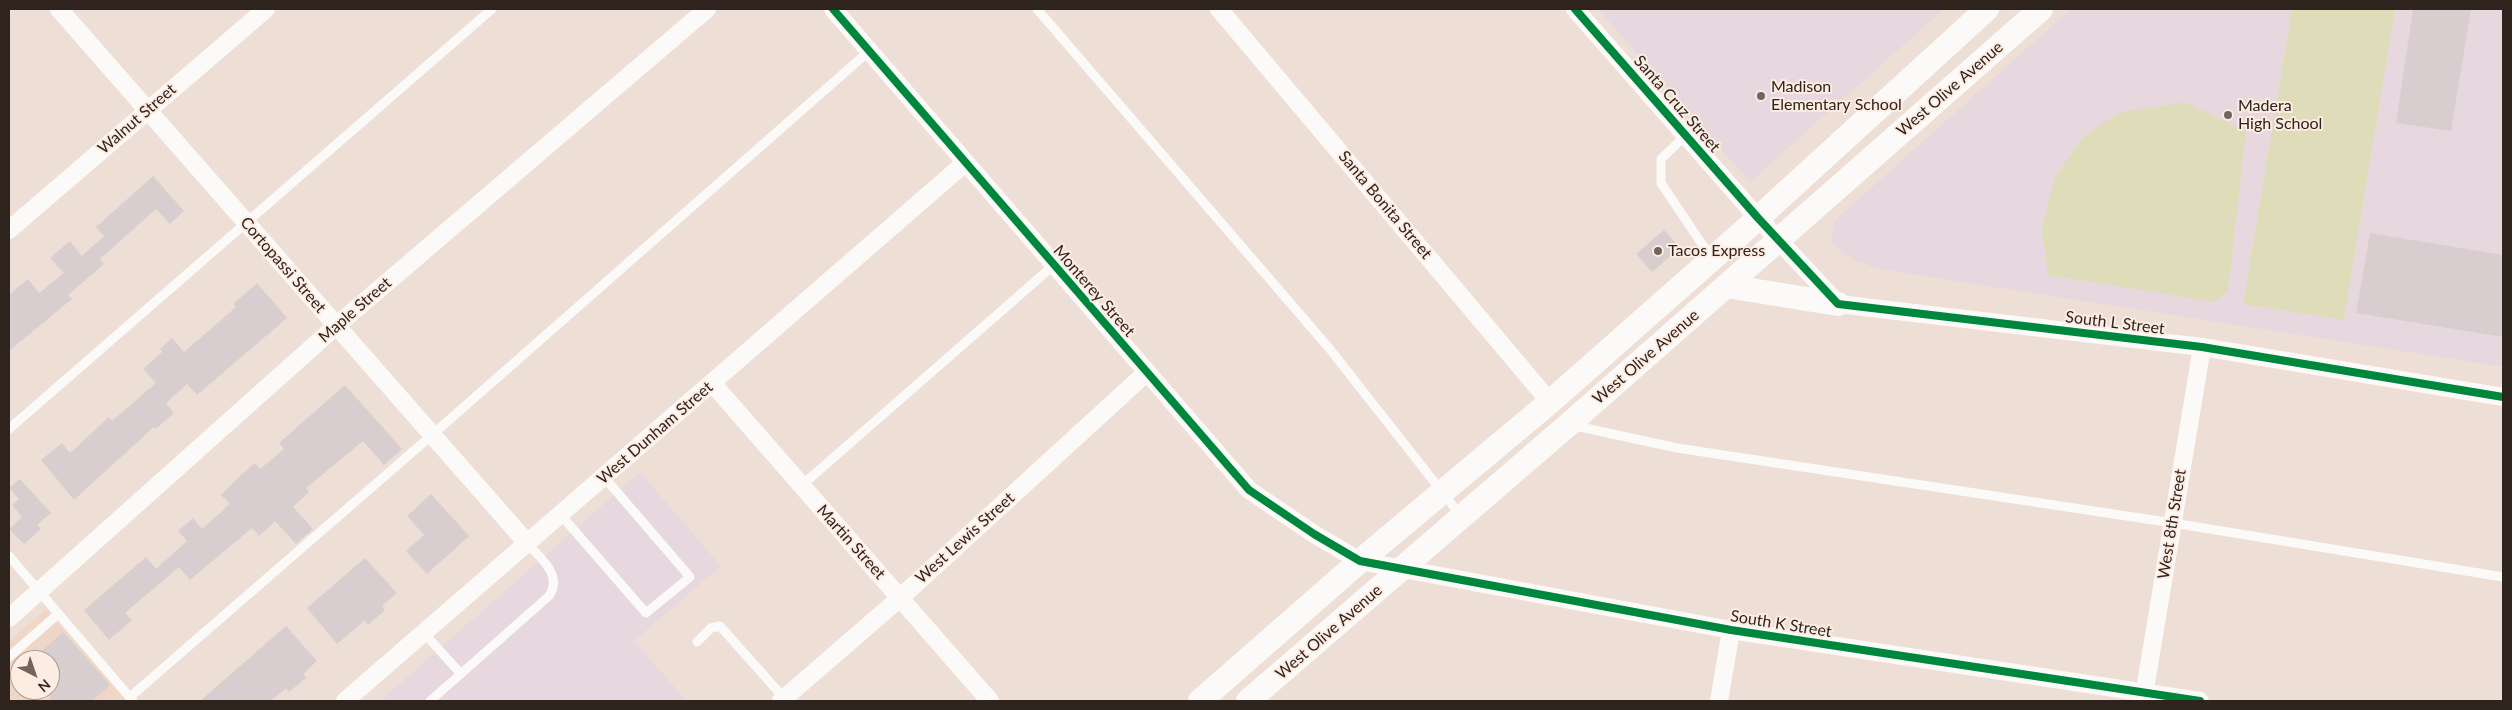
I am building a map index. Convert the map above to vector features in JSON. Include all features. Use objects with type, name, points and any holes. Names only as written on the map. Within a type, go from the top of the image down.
[{"type":"main road","name":"West Olive Avenue","points":[[1200,701],[1360,561],[1550,402],[1758,218],[1987,9]]},
{"type":"main road","name":"West Olive Avenue","points":[[1256,699],[1461,516],[1779,241],[2041,9]]},
{"type":"main road","points":[[1726,286],[1838,304]]},
{"type":"street","name":"Cortopassi Street","points":[[59,9],[527,543]]},
{"type":"street","name":"Walnut Street","points":[[9,230],[266,9]]},
{"type":"street","name":"Maple Street","points":[[10,615],[336,326],[707,9]]},
{"type":"street","name":"Monterey Street","points":[[833,9],[868,52],[1249,490],[1314,534],[1360,561]]},
{"type":"street","name":"Santa Bonita Street","points":[[1219,9],[1550,402]]},
{"type":"street","name":"Santa Cruz Street","points":[[1575,9],[1758,218]]},
{"type":"street","name":"West Dunham Street","points":[[345,701],[965,163]]},
{"type":"street","points":[[1758,218],[1838,304]]},
{"type":"street","name":"South L Street","points":[[1838,304],[2202,347],[2503,398]]},
{"type":"street","name":"West 8th Street","points":[[2144,697],[2202,347]]},
{"type":"street","name":"West Lewis Street","points":[[783,700],[900,598],[1147,372]]},
{"type":"street","name":"Martin Street","points":[[712,383],[990,701]]},
{"type":"street","name":"South K Street","points":[[1360,561],[1731,630],[2144,697],[2200,701]]},
{"type":"street","points":[[1719,701],[1731,630]]},
{"type":"lane","points":[[9,429],[492,9]]},
{"type":"lane","points":[[1037,9],[1329,348],[1461,516]]},
{"type":"lane","points":[[9,556],[132,699],[868,52]]},
{"type":"lane","points":[[1686,135],[1661,159],[1662,183],[1712,259]]},
{"type":"lane","points":[[801,486],[1054,265]]},
{"type":"lane","points":[[1568,425],[1677,448],[2173,523],[2503,577]]},
{"type":"lane","points":[[560,514],[646,613],[690,577],[604,477]]},
{"type":"lane","points":[[430,701],[549,596],[554,588],[555,579],[552,572],[527,543]]},
{"type":"lane","points":[[9,657],[58,614]]},
{"type":"lane","points":[[697,642],[711,628],[720,626],[783,700]]},
{"type":"lane","points":[[424,633],[460,674]]},
{"type":"shaded area","name":"Madison Elementary School","points":[[1598,9],[1944,9],[1750,182]]},
{"type":"shaded area","name":"Madera High School","points":[[2071,9],[2503,9],[2503,367],[1879,269],[1854,260],[1836,248],[1831,241],[1834,221]]},
{"type":"shaded area","points":[[2292,9],[2395,9],[2344,320],[2243,304]]},
{"type":"shaded area","points":[[2186,102],[2246,132],[2228,291],[2215,302],[2048,275],[2042,228],[2055,177],[2084,136],[2121,112]]},
{"type":"shaded area","points":[[640,472],[721,566],[634,641],[687,701],[380,701]]},
{"type":"shaded area","points":[[46,609],[127,701],[9,701],[9,642]]},
{"type":"building","points":[[2413,9],[2471,9],[2451,131],[2396,123]]},
{"type":"building","points":[[153,176],[184,211],[170,224],[156,209],[100,259],[104,264],[68,295],[72,299],[9,351],[9,295],[28,279],[39,293],[64,273],[50,258],[70,241],[82,256],[104,236],[96,227]]},
{"type":"building","name":"Tacos Express","points":[[1664,230],[1680,248],[1652,272],[1636,254]]},
{"type":"building","points":[[2370,233],[2503,255],[2503,337],[2356,313]]},
{"type":"building","points":[[257,283],[287,318],[197,395],[187,384],[166,403],[174,413],[156,429],[154,427],[74,500],[41,460],[62,443],[70,453],[109,417],[112,421],[156,383],[143,369],[162,352],[160,349],[172,338],[184,352],[236,307],[233,304]]},
{"type":"building","points":[[345,385],[402,449],[384,465],[363,441],[306,488],[309,492],[293,507],[313,529],[296,544],[275,521],[259,536],[252,528],[190,580],[179,567],[125,613],[132,620],[109,640],[84,610],[146,557],[156,569],[187,541],[178,531],[193,518],[202,529],[230,504],[221,495],[255,463],[260,469],[284,449],[279,443]]},
{"type":"building","points":[[20,479],[51,513],[37,525],[41,529],[24,544],[9,529],[22,517],[12,505],[19,499],[9,488]]},
{"type":"building","points":[[431,494],[469,536],[427,574],[406,551],[424,535],[407,516]]},
{"type":"building","points":[[365,558],[397,593],[382,606],[385,610],[368,625],[365,620],[337,644],[307,608]]},
{"type":"building","points":[[286,626],[317,661],[303,674],[306,678],[289,692],[286,688],[271,701],[200,701]]},
{"type":"building","points":[[63,632],[110,685],[92,701],[50,701],[60,700],[60,650],[43,650]]},
{"type":"cycle path","points":[[833,9],[1249,490],[1314,534],[1360,561],[1731,630],[2200,701]]},
{"type":"cycle path","points":[[1575,9],[1758,218],[1838,304],[2202,347],[2503,397]]},
{"type":"place","name":"Madison Elementary School","points":[[1761,96]]},
{"type":"place","name":"Madera High School","points":[[2228,115]]},
{"type":"place","name":"Tacos Express","points":[[1658,251]]}]
